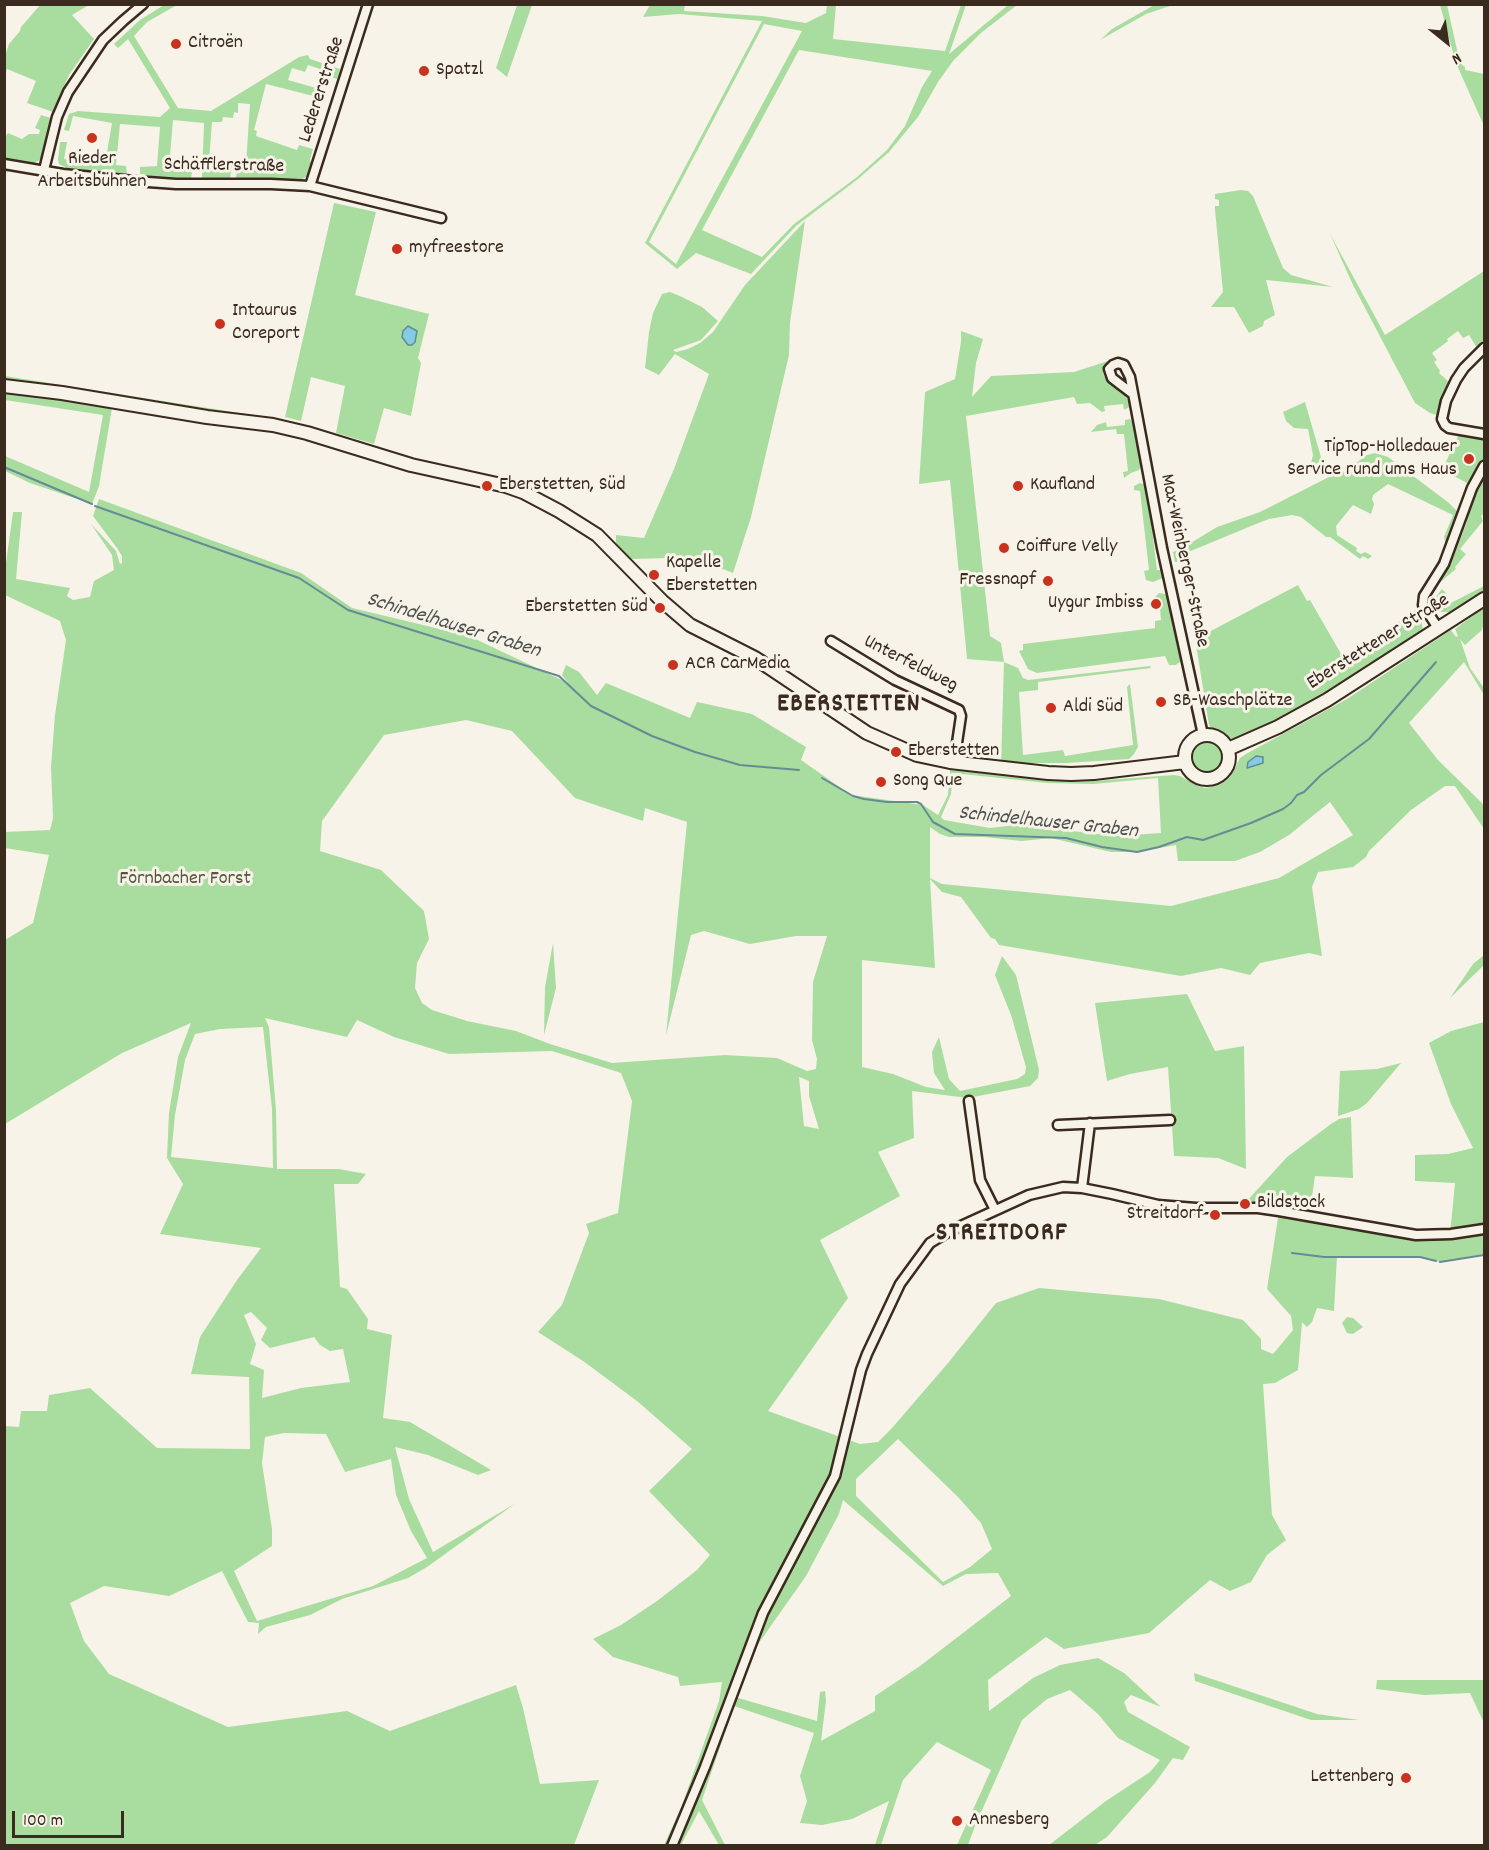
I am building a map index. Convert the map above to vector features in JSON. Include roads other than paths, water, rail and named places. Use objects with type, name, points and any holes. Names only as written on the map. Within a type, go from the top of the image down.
[{"type":"main road","points":[[4,386],[63,393],[207,417],[261,430],[324,439],[411,465],[506,486],[532,496],[597,535],[662,601],[690,625],[755,658],[874,737],[917,755],[954,762],[1071,774],[1185,762]]},
{"type":"main road","name":"Eberstettener Straße","points":[[1228,749],[1278,728],[1305,713],[1485,599]]},
{"type":"main road","points":[[1209,734],[1221,739],[1228,749],[1228,764],[1220,775],[1213,778],[1206,779],[1192,774],[1185,762],[1185,754],[1190,742],[1203,735],[1209,734]]},
{"type":"street","points":[[44,170],[57,117],[68,92],[103,40],[143,4]]},
{"type":"street","name":"Ledererstraße","points":[[310,186],[368,4]]},
{"type":"street","name":"Schäfflerstraße","points":[[4,164],[97,178],[159,183],[271,183],[310,186],[441,218]]},
{"type":"street","points":[[1485,348],[1464,368],[1456,380],[1442,416],[1443,423],[1449,428],[1485,434]]},
{"type":"street","name":"Max-Weinberger-Straße","points":[[1133,394],[1162,548],[1203,735]]},
{"type":"street","points":[[1437,628],[1424,607],[1423,599],[1449,553],[1472,488],[1485,466]]},
{"type":"street","name":"Unterfeldweg","points":[[831,641],[895,680],[959,710],[960,722],[954,762]]},
{"type":"street","points":[[969,1101],[980,1180],[995,1210]]},
{"type":"street","points":[[1058,1125],[1170,1120]]},
{"type":"street","points":[[1082,1188],[1090,1124]]},
{"type":"street","points":[[672,1845],[705,1767],[764,1613],[835,1476],[861,1370],[906,1274],[930,1243],[948,1232],[1036,1192],[1063,1187],[1082,1188],[1158,1205],[1279,1211],[1416,1235],[1450,1234],[1485,1229]]},
{"type":"water","points":[[408,326],[417,331],[415,342],[412,345],[408,345],[402,337],[403,331]]},
{"type":"water","points":[[1256,756],[1263,757],[1263,763],[1247,768],[1248,762]]},
{"type":"waterway","points":[[162,403],[221,413]]},
{"type":"waterway","name":"Schindelhauser Graben","points":[[4,467],[92,504]]},
{"type":"waterway","name":"Schindelhauser Graben","points":[[95,506],[299,578],[348,610],[559,676],[591,706],[652,736],[740,765],[799,770]]},
{"type":"waterway","name":"Schindelhauser Graben","points":[[822,778],[853,796],[864,799],[917,802],[921,804],[933,822],[955,834],[1066,838],[1102,847],[1137,852],[1187,837],[1203,840],[1251,823],[1291,803],[1321,775],[1369,739],[1436,662]]},
{"type":"waterway","points":[[1292,1253],[1324,1257],[1420,1257],[1436,1261]]},
{"type":"waterway","points":[[1440,1262],[1484,1255]]},
{"type":"place","name":"Citroën","points":[[176,44]]},
{"type":"place","name":"Spatzl","points":[[424,71]]},
{"type":"place","name":"Rieder Arbeitsbühnen","points":[[92,138]]},
{"type":"place","name":"myfreestore","points":[[397,249]]},
{"type":"place","name":"Intaurus Coreport","points":[[220,324]]},
{"type":"place","name":"TipTop-Holledauer Service rund ums Haus","points":[[1469,459]]},
{"type":"place","name":"Eberstetten, Süd","points":[[487,486]]},
{"type":"place","name":"Kaufland","points":[[1018,486]]},
{"type":"place","name":"Coiffure Velly","points":[[1004,548]]},
{"type":"place","name":"Kapelle Eberstetten","points":[[654,575]]},
{"type":"place","name":"Fressnapf","points":[[1048,581]]},
{"type":"place","name":"Uygur Imbiss","points":[[1156,604]]},
{"type":"place","name":"Eberstetten Süd","points":[[660,608]]},
{"type":"place","name":"ACR CarMedia","points":[[673,665]]},
{"type":"place","name":"SB-Waschplätze","points":[[1161,702]]},
{"type":"place","name":"Aldi Süd","points":[[1051,708]]},
{"type":"place","name":"Eberstetten","points":[[896,752]]},
{"type":"place","name":"Song Que","points":[[881,782]]},
{"type":"place","name":"Bildstock","points":[[1245,1204]]},
{"type":"place","name":"Streitdorf","points":[[1215,1215]]},
{"type":"place","name":"Lettenberg","points":[[1406,1778]]},
{"type":"place","name":"Annesberg","points":[[957,1821]]},
{"type":"district","name":"EBERSTETTEN","points":[[849,706]]},
{"type":"district","name":"STREITDORF","points":[[1002,1235]]},
{"type":"park label","name":"Förnbacher Forst","points":[[185,880]]}]
